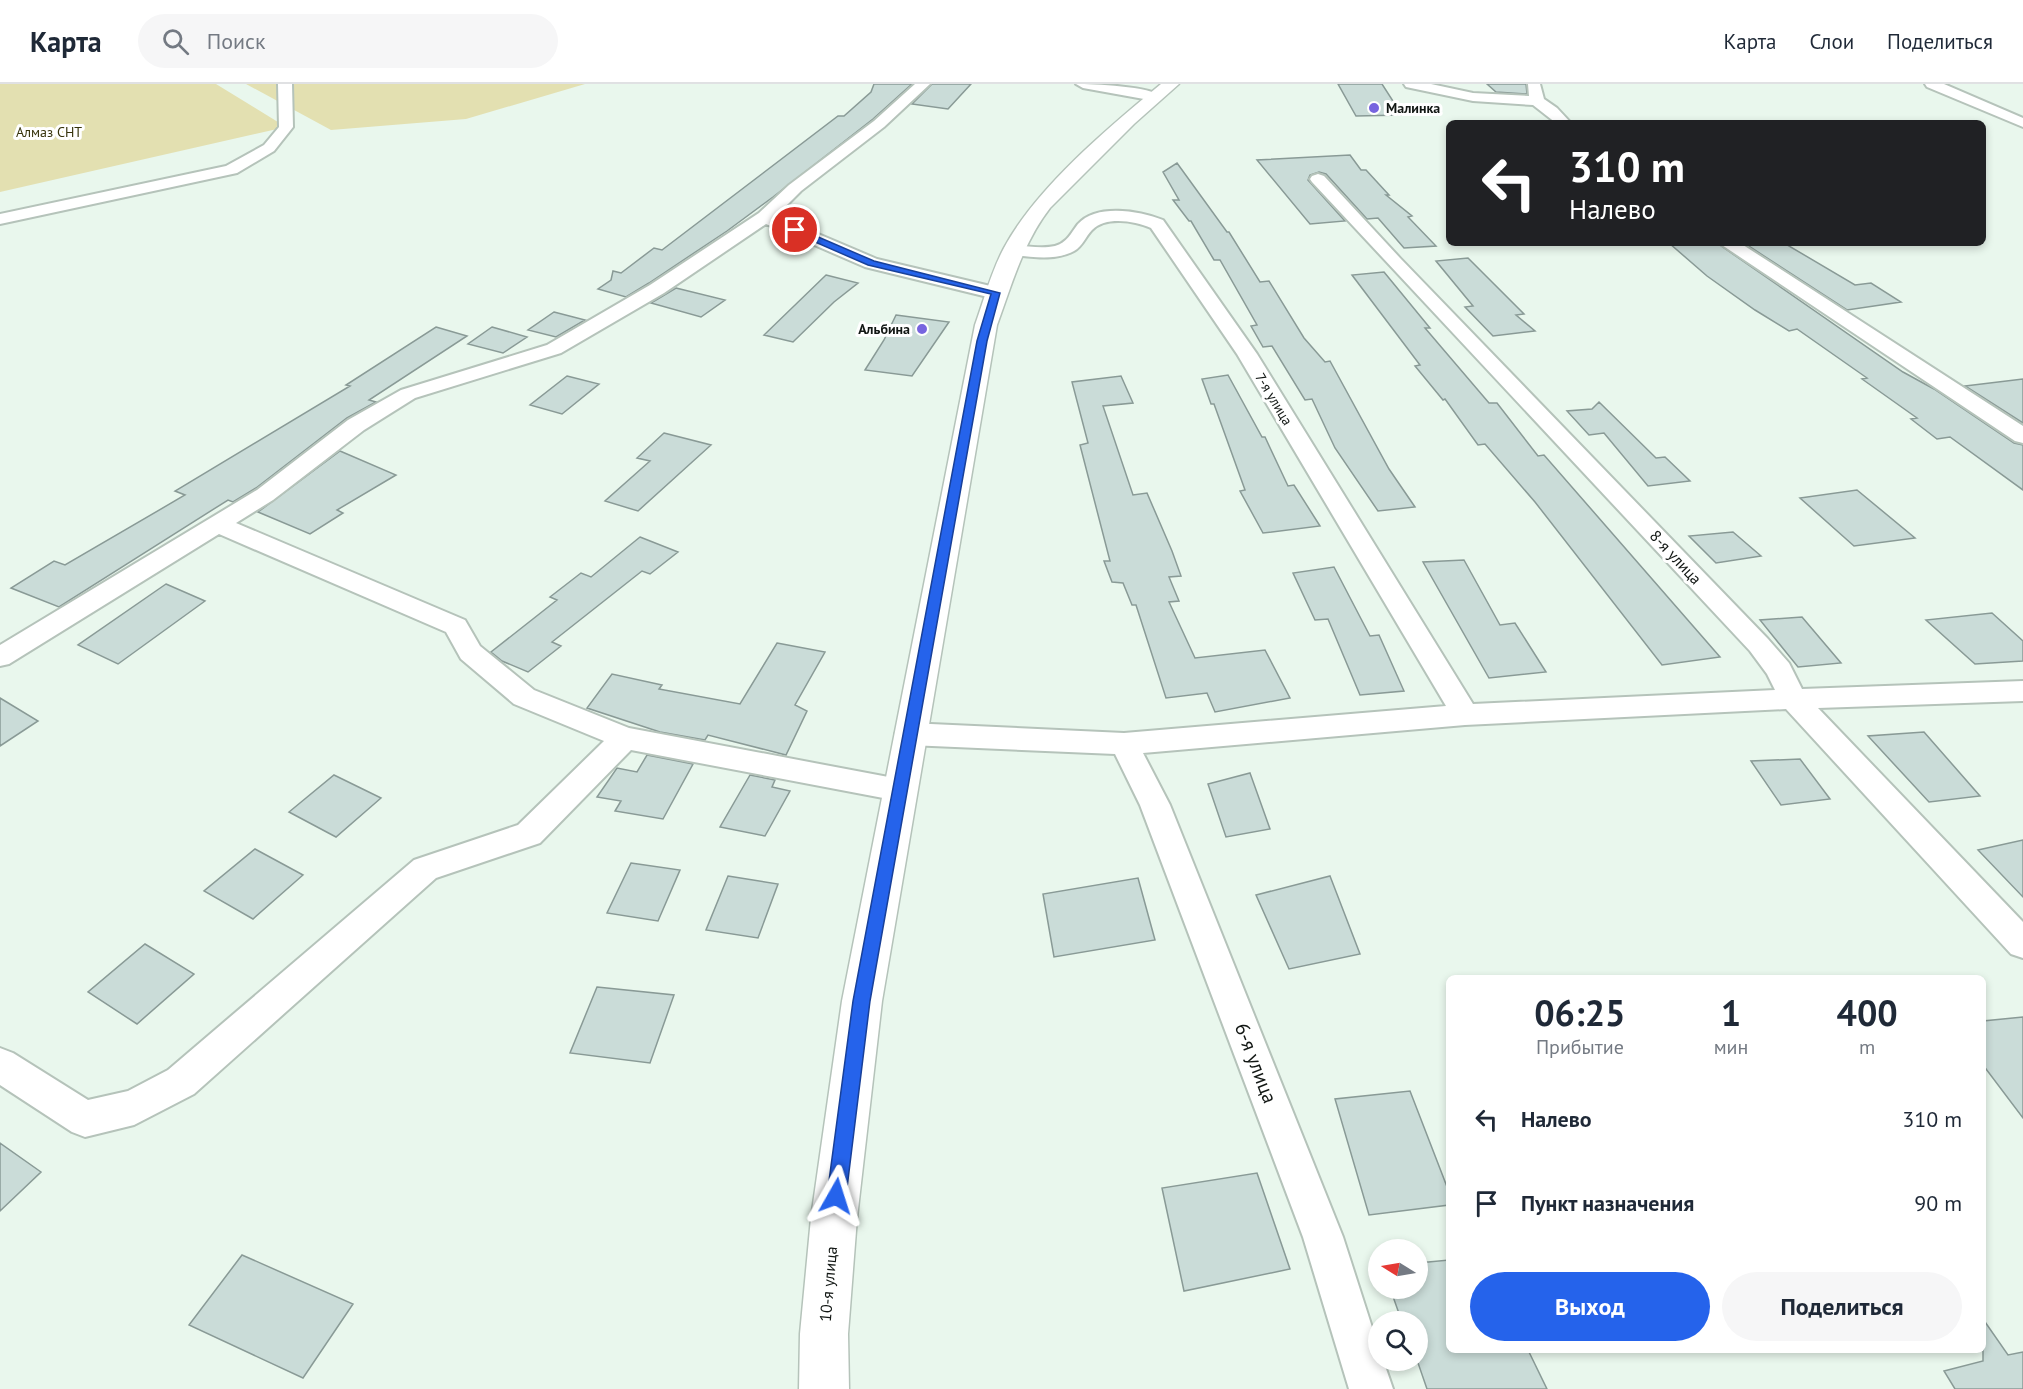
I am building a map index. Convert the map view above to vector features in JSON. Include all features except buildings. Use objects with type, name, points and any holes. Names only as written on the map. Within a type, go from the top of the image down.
[{"type":"street","points":[[0,219],[231,170],[269,148],[286,127],[285,84]]},
{"type":"street","points":[[0,657],[265,495],[356,425],[408,394],[554,349],[657,289],[765,217],[795,188],[879,124],[923,84]]},
{"type":"street","points":[[1083,84],[1155,97]]},
{"type":"street","name":"10-я улица","points":[[824,1389],[824,1334],[846,1112],[862,1001],[898,790],[982,341],[996,293],[1013,250],[1030,221],[1128,120],[1171,84]]},
{"type":"street","points":[[1411,84],[1473,97],[1537,102],[1561,120]]},
{"type":"street","points":[[1534,84],[1537,102]]},
{"type":"street","points":[[1932,84],[2023,123]]},
{"type":"street","name":"8-я улица","points":[[1318,179],[1759,645],[1779,670],[1793,699],[2023,944]]},
{"type":"street","points":[[765,217],[872,263],[996,293]]},
{"type":"street","name":"7-я улица","points":[[1013,250],[1051,252],[1061,250],[1076,241],[1088,225],[1106,218],[1143,217],[1157,224],[1247,354],[1465,715]]},
{"type":"street","points":[[1733,246],[2023,436]]},
{"type":"street","points":[[218,524],[456,626],[470,652],[524,697],[625,738],[898,790]]},
{"type":"street","points":[[909,734],[1124,744],[1465,715],[1793,699],[2023,691]]},
{"type":"street","points":[[0,1065],[85,1119],[134,1107],[181,1082],[425,869],[529,834],[625,738]]},
{"type":"street","name":"6-я улица","points":[[1124,744],[1155,805],[1323,1237],[1371,1389]]},
{"type":"green space","name":"Алмаз СНТ","points":[[0,84],[216,84],[286,127],[0,192]]},
{"type":"green space","points":[[246,84],[585,84],[466,119],[331,130]]},
{"type":"place","name":"Малинка","points":[[1374,108]]},
{"type":"place","name":"Альбина","points":[[922,329]]},
{"type":"route","points":[[795,230],[872,263],[996,293],[982,341],[898,790],[862,1001],[836,1196]]}]
